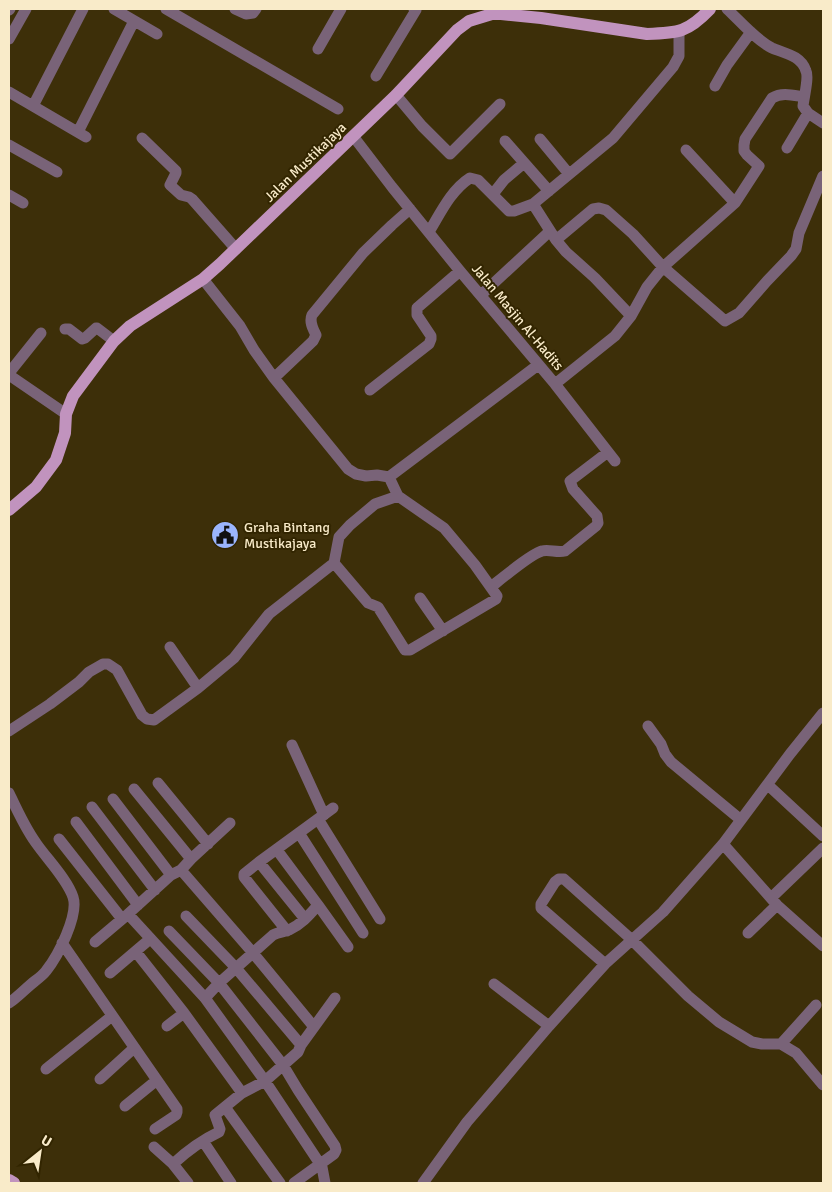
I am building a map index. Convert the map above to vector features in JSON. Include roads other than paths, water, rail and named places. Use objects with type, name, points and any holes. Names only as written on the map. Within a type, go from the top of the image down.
[{"type":"main road","name":"Jalan Mustikajaya","points":[[9,510],[36,487],[56,460],[65,433],[66,414],[73,396],[114,341],[130,326],[203,279],[396,95],[457,30],[470,21],[492,14],[541,18],[647,34],[664,34],[679,31],[695,24],[710,9]]},
{"type":"main road","points":[[9,1180],[14,1183]]},
{"type":"street","points":[[9,38],[26,9]]},
{"type":"street","points":[[33,106],[83,9]]},
{"type":"street","points":[[114,9],[157,34]]},
{"type":"street","points":[[166,9],[338,109]]},
{"type":"street","points":[[235,9],[246,14],[253,13],[256,9]]},
{"type":"street","points":[[318,49],[341,9]]},
{"type":"street","points":[[376,76],[416,10],[414,9]]},
{"type":"street","points":[[727,9],[767,45],[790,53],[800,62],[806,71],[807,79],[803,106],[808,113],[823,122]]},
{"type":"street","points":[[9,92],[82,134],[134,21]]},
{"type":"street","points":[[428,232],[457,189],[470,178],[478,180],[509,210],[514,211],[533,204],[613,138],[673,67],[679,56],[679,31]]},
{"type":"street","points":[[715,86],[727,64],[751,32]]},
{"type":"street","name":"Jalan Masjin Al-Hadits","points":[[353,136],[428,232],[555,384],[615,336],[631,316],[646,287],[663,267],[735,203],[759,166],[744,151],[745,140],[772,98],[785,94],[804,97]]},
{"type":"street","points":[[396,95],[422,126],[450,154],[500,104]]},
{"type":"street","points":[[787,148],[808,113]]},
{"type":"street","points":[[142,138],[176,171],[170,185],[181,195],[189,197],[236,249]]},
{"type":"street","points":[[540,139],[569,174]]},
{"type":"street","points":[[505,141],[548,191]]},
{"type":"street","points":[[9,145],[58,172]]},
{"type":"street","points":[[686,150],[735,203]]},
{"type":"street","points":[[493,194],[504,180],[524,163]]},
{"type":"street","points":[[481,295],[553,236],[593,209],[599,208],[606,210],[633,234],[663,267],[725,321],[739,314],[791,256],[796,248],[799,233],[823,176]]},
{"type":"street","points":[[9,195],[23,203]]},
{"type":"street","points":[[533,204],[553,236],[566,252],[595,278],[631,316]]},
{"type":"street","points":[[274,378],[314,342],[316,335],[311,322],[312,315],[363,253],[410,209]]},
{"type":"street","points":[[370,390],[429,344],[431,336],[417,315],[417,308],[460,271]]},
{"type":"street","points":[[203,279],[240,326],[274,378],[348,468],[356,474],[366,476],[377,475],[389,478],[398,496],[444,528],[475,565],[497,596],[496,600],[410,650],[405,650],[378,607],[368,602],[334,562]]},
{"type":"street","points":[[66,329],[69,329],[82,339],[97,328],[114,341]]},
{"type":"street","points":[[41,333],[9,374],[66,414]]},
{"type":"street","points":[[389,478],[538,364]]},
{"type":"street","points":[[491,587],[542,550],[565,551],[598,523],[598,516],[570,481],[611,457],[555,384]]},
{"type":"street","points":[[9,731],[50,704],[89,672],[102,664],[108,664],[117,670],[142,715],[154,720],[198,688],[234,658],[270,614],[334,562],[339,537],[350,525],[375,504],[398,496]]},
{"type":"street","points":[[420,598],[443,631]]},
{"type":"street","points":[[170,647],[198,688]]},
{"type":"street","points":[[423,1183],[467,1122],[549,1026],[605,964],[663,912],[723,844],[823,713]]},
{"type":"street","points":[[648,726],[671,762],[741,820]]},
{"type":"street","points":[[292,745],[321,817],[380,919]]},
{"type":"street","points":[[158,783],[208,844]]},
{"type":"street","points":[[768,785],[823,836]]},
{"type":"street","points":[[134,789],[190,859]]},
{"type":"street","points":[[9,793],[26,828],[68,886],[73,897],[74,910],[62,943],[46,972],[9,1003]]},
{"type":"street","points":[[113,799],[176,872],[253,953],[314,1027]]},
{"type":"street","points":[[92,807],[155,890]]},
{"type":"street","points":[[287,931],[244,877],[244,874],[333,808]]},
{"type":"street","points":[[76,822],[138,905]]},
{"type":"street","points":[[95,942],[230,823]]},
{"type":"street","points":[[299,833],[363,933]]},
{"type":"street","points":[[59,839],[125,916],[150,939],[205,998],[266,1081],[322,1167],[325,1183]]},
{"type":"street","points":[[723,844],[774,902],[823,946]]},
{"type":"street","points":[[748,933],[823,848]]},
{"type":"street","points":[[277,850],[348,947]]},
{"type":"street","points":[[259,862],[305,920]]},
{"type":"street","points":[[605,964],[541,908],[541,904],[559,879],[564,879],[631,939],[688,996],[719,1022],[752,1042],[781,1044],[796,1053],[823,1085]]},
{"type":"street","points":[[205,998],[273,934],[287,931],[305,920],[318,905]]},
{"type":"street","points":[[186,916],[236,968],[301,1045]]},
{"type":"street","points":[[169,931],[219,983],[284,1065],[335,1146],[334,1154],[294,1183]]},
{"type":"street","points":[[110,974],[150,939]]},
{"type":"street","points":[[62,943],[177,1109],[176,1115],[155,1129]]},
{"type":"street","points":[[136,952],[184,1013],[242,1093]]},
{"type":"street","points":[[494,984],[549,1026]]},
{"type":"street","points":[[173,1164],[182,1155],[220,1131],[215,1115],[242,1093],[266,1081],[298,1052],[335,998]]},
{"type":"street","points":[[781,1044],[816,1006]]},
{"type":"street","points":[[167,1026],[184,1013]]},
{"type":"street","points":[[46,1069],[112,1016]]},
{"type":"street","points":[[100,1079],[134,1048]]},
{"type":"street","points":[[125,1106],[157,1080]]},
{"type":"street","points":[[225,1107],[280,1183]]},
{"type":"street","points":[[203,1141],[231,1183]]},
{"type":"street","points":[[154,1147],[173,1164],[188,1183]]},
{"type":"place","name":"Graha Bintang Mustikajaya","points":[[225,535]]}]
